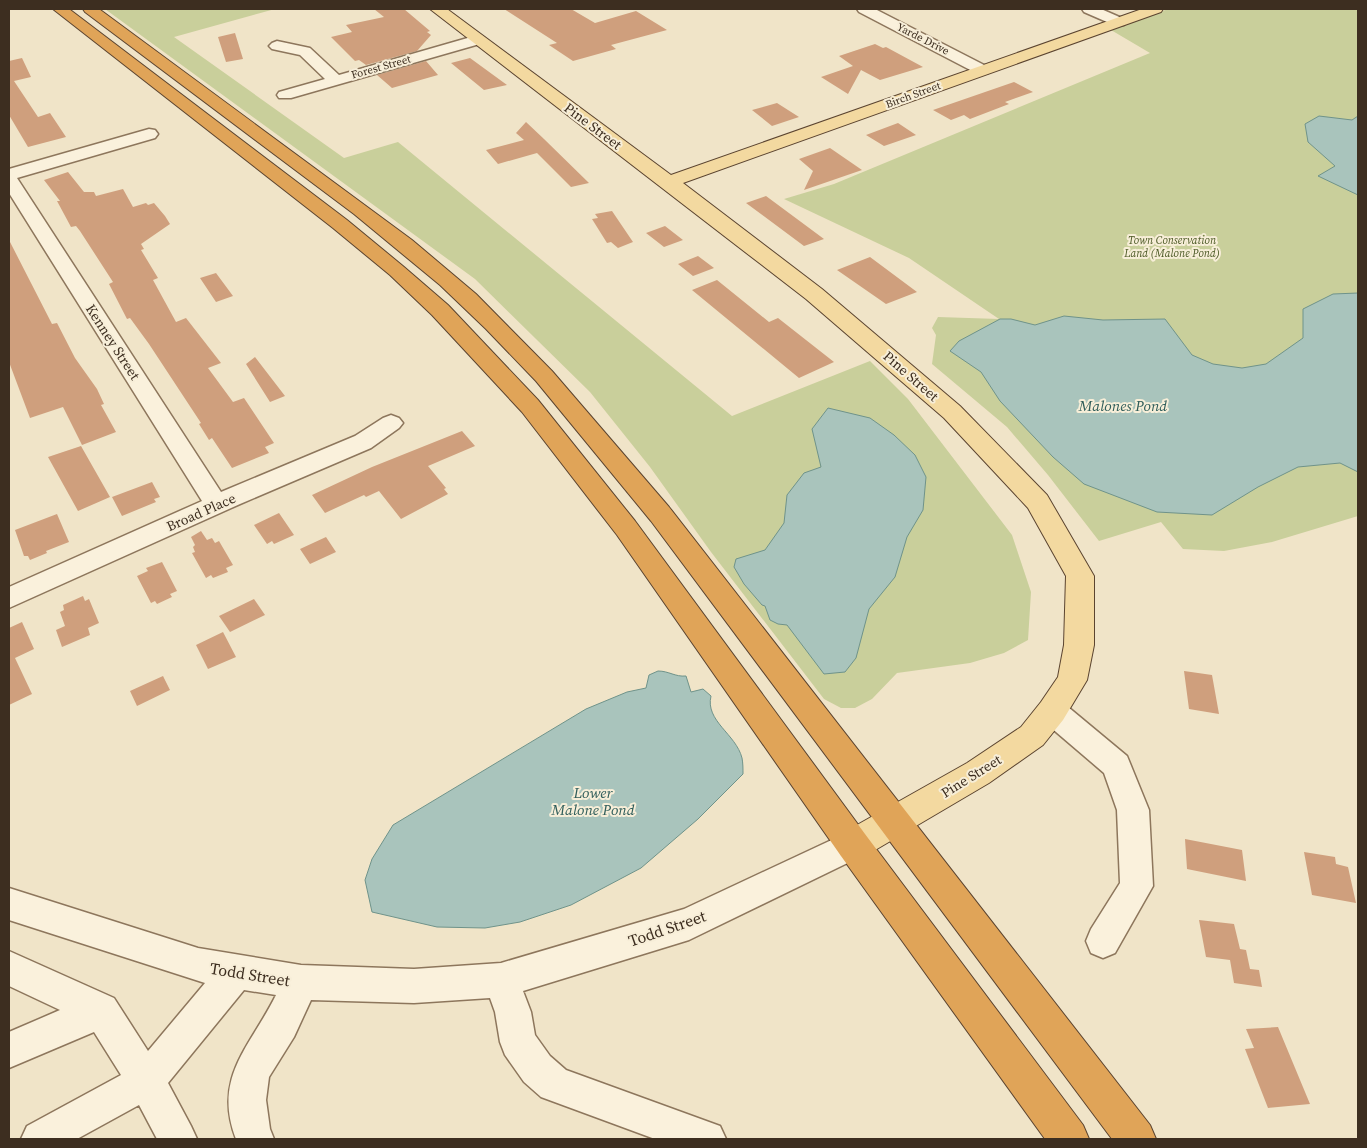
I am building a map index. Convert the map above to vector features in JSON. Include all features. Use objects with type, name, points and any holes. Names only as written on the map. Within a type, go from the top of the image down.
[{"type":"highway","points":[[60,9],[383,259],[440,310],[485,356],[566,449],[626,528],[853,845],[1069,1139]]},
{"type":"highway","points":[[90,9],[393,236],[469,299],[561,394],[623,468],[1136,1139]]},
{"type":"main road","name":"Pine Street","points":[[438,9],[669,182],[814,294],[952,412],[1038,502],[1080,576],[1079,645],[1072,680],[1052,711],[1032,736],[978,772],[894,823],[853,845]]},
{"type":"main road","name":"Birch Street","points":[[669,182],[1156,9]]},
{"type":"street","name":"Yarde Drive","points":[[864,9],[982,70]]},
{"type":"street","points":[[1090,9],[1119,22]]},
{"type":"street","name":"Forest Street","points":[[285,95],[478,40]]},
{"type":"street","points":[[277,46],[305,51],[336,80]]},
{"type":"street","points":[[9,177],[149,134]]},
{"type":"street","name":"Kenney Street","points":[[9,177],[217,505]]},
{"type":"street","name":"Broad Place","points":[[9,598],[363,442],[391,423]]},
{"type":"street","points":[[1052,711],[1116,765],[1133,810],[1137,886],[1102,941]]},
{"type":"street","name":"Todd Street","points":[[9,904],[198,965],[300,982],[414,986],[501,980],[689,924],[853,845]]},
{"type":"street","points":[[9,968],[102,1011],[146,1081],[178,1139]]},
{"type":"street","points":[[40,1139],[146,1081],[237,972]]},
{"type":"street","points":[[501,980],[512,1012],[518,1042],[537,1068],[554,1084],[707,1139]]},
{"type":"street","points":[[255,1139],[251,1129],[248,1100],[251,1072],[281,1024],[300,982]]},
{"type":"street","points":[[9,1050],[102,1011]]},
{"type":"green space","points":[[105,9],[275,9],[174,37],[344,158],[398,142],[732,416],[870,361],[908,399],[1012,535],[1031,592],[1028,640],[1004,653],[970,663],[897,673],[872,699],[855,708],[841,708],[824,699],[711,552],[650,467],[590,392],[475,279]]},
{"type":"green space","name":"Town Conservation Land (Malone Pond)","points":[[1168,9],[1358,9],[1358,516],[1272,542],[1224,551],[1183,549],[1161,522],[1099,541],[1048,475],[1007,427],[932,364],[936,335],[932,328],[938,317],[999,319],[909,258],[784,199],[834,184],[1150,53],[1111,30]]},
{"type":"water","points":[[1319,116],[1352,120],[1358,116],[1358,195],[1318,176],[1335,166],[1308,142],[1305,124]]},
{"type":"water","name":"Malones Pond","points":[[1358,293],[1358,472],[1340,463],[1298,467],[1258,487],[1212,515],[1157,512],[1084,484],[1053,457],[1000,401],[981,372],[950,351],[959,341],[1000,319],[1011,319],[1035,325],[1064,316],[1103,320],[1165,319],[1192,355],[1213,364],[1242,368],[1266,364],[1303,338],[1303,309],[1333,294]]},
{"type":"water","points":[[828,408],[870,418],[894,435],[915,455],[926,477],[923,510],[907,537],[895,577],[869,609],[856,658],[845,672],[824,674],[787,625],[778,624],[770,620],[765,606],[744,584],[734,567],[736,559],[765,550],[784,523],[787,495],[804,473],[821,467],[812,429]]},
{"type":"water","name":"Lower Malone Pond","points":[[658,671],[686,676],[691,692],[703,689],[711,696],[710,705],[712,713],[739,749],[743,764],[743,774],[698,819],[641,868],[571,905],[520,922],[485,928],[437,927],[372,912],[365,880],[372,859],[393,825],[586,709],[627,692],[646,688],[649,675]]},
{"type":"building","points":[[374,9],[404,9],[430,31],[427,32],[431,35],[417,51],[366,65],[359,60],[355,61],[331,37],[352,32],[346,25],[384,17]]},
{"type":"building","points":[[504,9],[571,9],[595,23],[636,11],[667,30],[611,45],[616,49],[573,61],[549,45],[557,43]]},
{"type":"building","points":[[235,33],[243,59],[226,62],[218,37]]},
{"type":"building","points":[[875,44],[883,48],[886,47],[923,67],[880,80],[861,70],[848,94],[821,77],[853,66],[839,56]]},
{"type":"building","points":[[22,58],[31,77],[14,81],[38,117],[50,113],[66,137],[28,147],[9,115],[9,61]]},
{"type":"building","points":[[470,58],[507,85],[484,90],[451,63]]},
{"type":"building","points":[[426,61],[438,75],[392,88],[377,75]]},
{"type":"building","points":[[1014,82],[1033,92],[1005,102],[1009,104],[970,119],[964,115],[951,120],[933,110]]},
{"type":"building","points":[[777,103],[799,117],[772,126],[752,110]]},
{"type":"building","points":[[526,122],[589,183],[571,187],[537,153],[498,164],[486,150],[524,140],[516,133]]},
{"type":"building","points":[[898,123],[916,135],[884,146],[866,135]]},
{"type":"building","points":[[830,148],[862,170],[804,190],[813,171],[799,159]]},
{"type":"building","points":[[68,172],[84,192],[94,192],[96,196],[123,189],[133,207],[154,203],[165,216],[170,224],[141,244],[144,249],[141,250],[158,278],[153,280],[176,322],[186,318],[221,363],[208,368],[233,402],[244,398],[274,443],[265,447],[269,453],[232,468],[212,438],[209,440],[199,424],[201,423],[149,344],[130,318],[127,319],[109,284],[113,282],[80,231],[76,226],[71,227],[57,201],[60,201],[44,180]]},
{"type":"building","points":[[766,196],[824,239],[804,246],[746,203]]},
{"type":"building","points":[[612,211],[633,242],[618,248],[611,242],[607,243],[592,219],[598,218],[595,214]]},
{"type":"building","points":[[665,226],[683,240],[664,247],[646,233]]},
{"type":"building","points":[[9,240],[52,324],[57,323],[75,358],[97,389],[104,404],[101,405],[116,432],[82,445],[63,407],[30,418],[9,362]]},
{"type":"building","points":[[698,256],[714,268],[693,276],[678,264]]},
{"type":"building","points":[[870,257],[917,292],[886,304],[837,270]]},
{"type":"building","points":[[216,273],[233,296],[216,302],[200,278]]},
{"type":"building","points":[[717,280],[769,322],[778,318],[834,362],[799,378],[692,290]]},
{"type":"building","points":[[255,357],[285,396],[270,402],[246,364]]},
{"type":"building","points":[[462,431],[475,446],[428,466],[446,488],[444,489],[448,494],[401,519],[379,491],[366,497],[364,495],[325,513],[312,495],[372,467]]},
{"type":"building","points":[[81,446],[110,497],[78,511],[48,457]]},
{"type":"building","points":[[152,482],[160,497],[154,499],[156,502],[122,516],[112,497]]},
{"type":"building","points":[[279,513],[294,535],[274,544],[272,541],[267,544],[254,525]]},
{"type":"building","points":[[57,514],[69,542],[30,560],[28,556],[24,556],[15,530]]},
{"type":"building","points":[[201,531],[207,540],[212,538],[215,543],[219,541],[233,565],[226,568],[228,572],[213,578],[211,575],[206,578],[192,553],[195,552],[193,547],[195,545],[191,537]]},
{"type":"building","points":[[326,537],[336,552],[310,564],[300,549]]},
{"type":"building","points":[[162,562],[177,591],[170,594],[172,597],[157,604],[155,601],[151,603],[137,576],[148,571],[146,568]]},
{"type":"building","points":[[83,596],[85,601],[89,599],[99,623],[88,628],[90,635],[62,647],[56,630],[65,626],[60,612],[64,610],[63,605]]},
{"type":"building","points":[[254,599],[265,615],[230,632],[219,616]]},
{"type":"building","points":[[22,622],[34,649],[15,658],[32,694],[9,705],[9,628]]},
{"type":"building","points":[[223,632],[236,657],[208,669],[196,645]]},
{"type":"building","points":[[1184,671],[1212,675],[1219,714],[1189,709]]},
{"type":"building","points":[[163,676],[170,690],[137,706],[130,691]]},
{"type":"building","points":[[1185,839],[1242,850],[1246,881],[1187,869]]},
{"type":"building","points":[[1304,852],[1335,857],[1336,864],[1348,867],[1356,903],[1312,895]]},
{"type":"building","points":[[1199,920],[1234,924],[1240,949],[1246,950],[1250,969],[1259,970],[1262,987],[1234,983],[1230,960],[1206,957]]},
{"type":"building","points":[[1278,1027],[1310,1104],[1268,1108],[1245,1049],[1254,1048],[1246,1029]]}]
